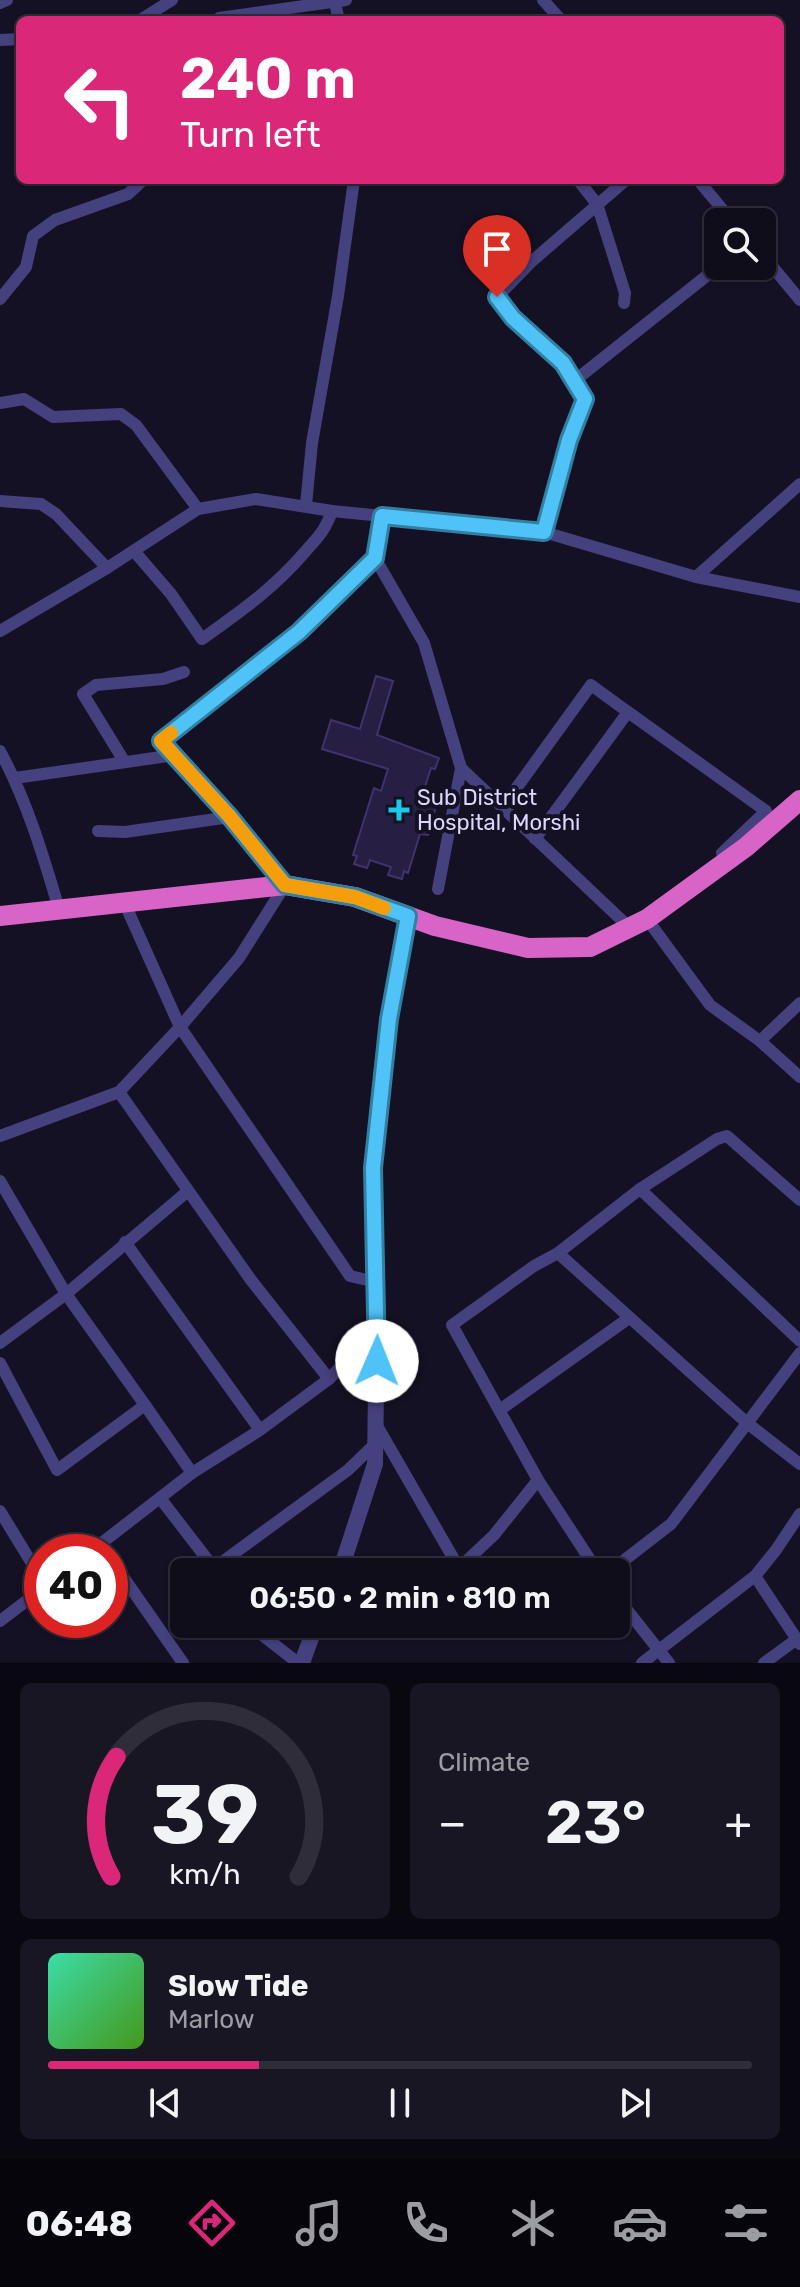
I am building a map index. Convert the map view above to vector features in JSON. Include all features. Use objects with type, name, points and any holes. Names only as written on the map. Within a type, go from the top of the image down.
[{"type":"highway","points":[[0,916],[285,885],[355,897],[435,926],[528,948],[590,947],[638,924],[798,806]]},
{"type":"street","points":[[0,3],[7,0]]},
{"type":"street","points":[[146,16],[172,0]]},
{"type":"street","points":[[543,0],[557,16]]},
{"type":"street","points":[[233,16],[341,1]]},
{"type":"street","points":[[0,299],[26,267],[33,236],[55,220],[128,194],[139,184]]},
{"type":"street","points":[[306,505],[312,443],[338,296],[353,184]]},
{"type":"street","points":[[581,184],[597,204],[625,293],[624,303]]},
{"type":"street","points":[[544,532],[569,440],[585,399],[563,363],[513,318],[497,297],[531,262],[621,184]]},
{"type":"street","points":[[701,184],[721,208]]},
{"type":"street","points":[[776,271],[800,300]]},
{"type":"street","points":[[573,382],[704,278]]},
{"type":"street","points":[[0,403],[24,399],[53,417],[121,414],[136,425],[198,509]]},
{"type":"street","points":[[696,577],[800,484]]},
{"type":"street","points":[[0,631],[107,568],[198,509],[256,499],[332,511],[544,532],[696,577],[800,597]]},
{"type":"street","points":[[0,501],[41,504],[56,514],[107,568]]},
{"type":"street","points":[[134,551],[171,594],[202,639],[261,598],[289,572],[325,531],[332,511]]},
{"type":"street","points":[[0,1136],[119,1092],[239,958],[285,885],[230,817],[161,741],[299,632],[375,558],[382,516]]},
{"type":"street","points":[[375,558],[424,643],[461,768],[438,889]]},
{"type":"street","points":[[124,761],[83,694],[96,685],[163,679],[184,672]]},
{"type":"street","points":[[502,808],[591,685],[766,811],[722,853],[727,861]]},
{"type":"street","points":[[535,839],[628,712]]},
{"type":"street","points":[[0,751],[15,778],[38,838],[59,909]]},
{"type":"street","points":[[15,778],[175,755]]},
{"type":"street","points":[[461,768],[535,839],[638,924],[710,1005],[760,1041],[800,1077]]},
{"type":"street","points":[[98,831],[125,832],[230,817]]},
{"type":"street","points":[[124,902],[180,1027],[350,1276],[376,1282]]},
{"type":"street","points":[[345,1558],[375,1464],[377,1329],[373,1168],[389,1019],[408,916]]},
{"type":"street","points":[[760,1041],[800,1003]]},
{"type":"street","points":[[119,1092],[251,1280],[329,1379]]},
{"type":"street","points":[[589,1558],[538,1480],[452,1325],[534,1266],[558,1253],[640,1189],[717,1139],[727,1136],[800,1200]]},
{"type":"street","points":[[0,1181],[66,1294],[192,1473]]},
{"type":"street","points":[[640,1189],[800,1341]]},
{"type":"street","points":[[0,1343],[66,1294],[188,1191]]},
{"type":"street","points":[[125,1242],[260,1430]]},
{"type":"street","points":[[558,1253],[747,1423],[800,1464]]},
{"type":"street","points":[[501,1409],[629,1318]]},
{"type":"street","points":[[117,1534],[192,1473],[260,1430],[329,1379],[377,1329]]},
{"type":"street","points":[[627,1558],[671,1524],[800,1353]]},
{"type":"street","points":[[0,1363],[57,1470],[145,1405]]},
{"type":"street","points":[[376,1424],[459,1568],[494,1535],[538,1480]]},
{"type":"street","points":[[232,1558],[348,1470],[376,1443]]},
{"type":"street","points":[[160,1498],[207,1558]]},
{"type":"street","points":[[0,1511],[24,1550]]},
{"type":"street","points":[[642,1663],[755,1576],[800,1514]]},
{"type":"street","points":[[755,1576],[799,1642],[764,1663]]},
{"type":"street","points":[[128,1584],[183,1663]]},
{"type":"street","points":[[0,1621],[24,1603]]},
{"type":"street","points":[[630,1614],[669,1663]]},
{"type":"street","points":[[266,1638],[300,1663],[310,1638]]},
{"type":"building","points":[[376,676],[393,681],[377,735],[439,758],[435,769],[431,768],[424,790],[440,794],[433,827],[428,835],[420,834],[408,873],[404,871],[402,879],[388,875],[391,867],[370,860],[367,868],[354,864],[357,856],[353,855],[374,788],[381,791],[388,769],[322,749],[331,720],[360,729]]},
{"type":"slow traffic","points":[[171,733],[161,741],[230,817],[285,885],[355,897],[384,908]]},
{"type":"place","name":"Sub District Hospital, Morshi","points":[[399,810]]},
{"type":"route","points":[[377,1361],[373,1168],[389,1019],[408,916],[355,897],[285,885],[230,817],[161,741],[299,632],[375,558],[382,516],[544,532],[569,440],[585,399],[563,363],[513,318],[497,297]]}]
